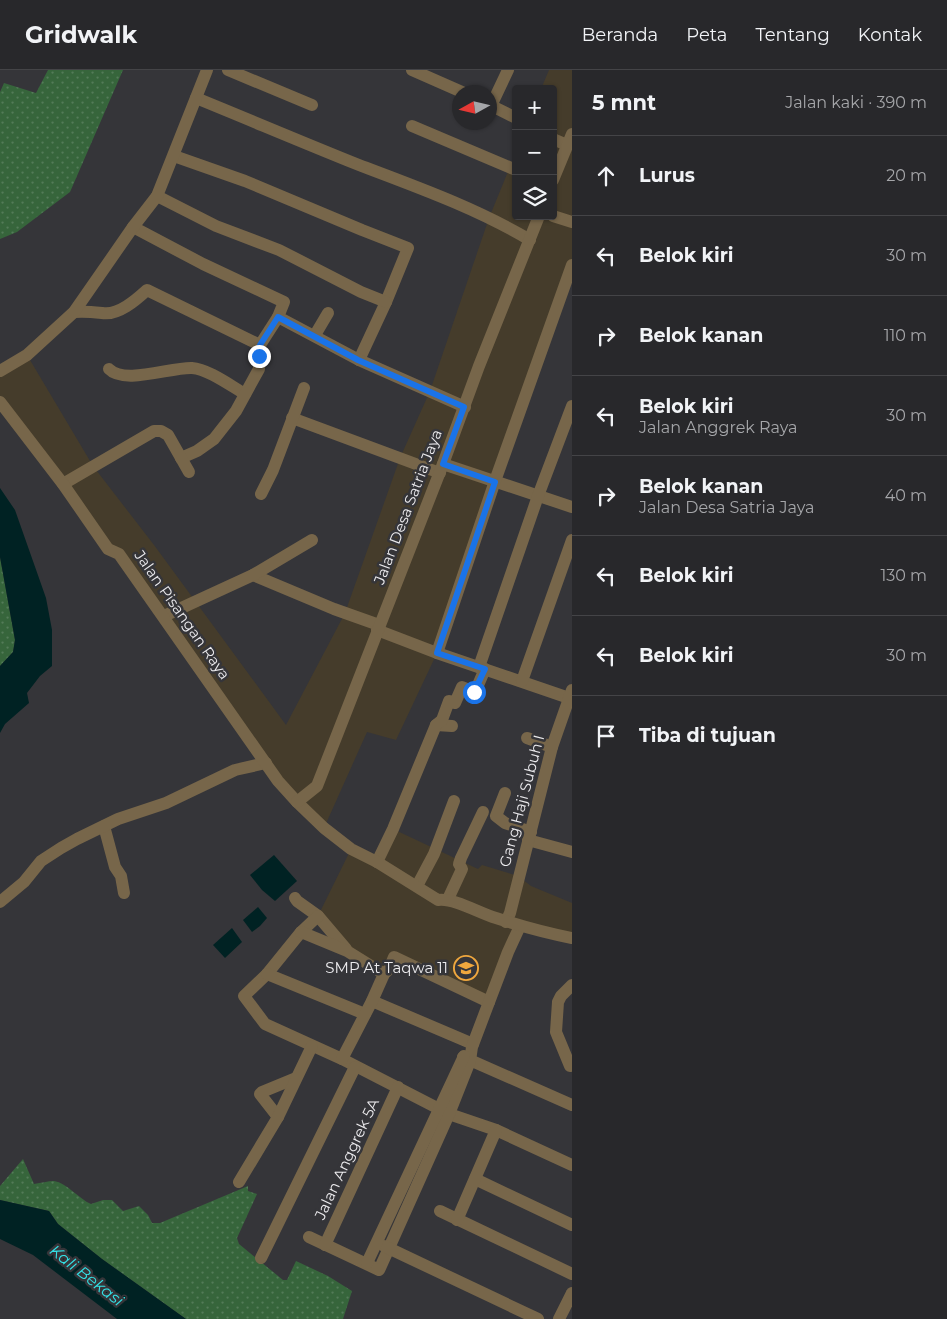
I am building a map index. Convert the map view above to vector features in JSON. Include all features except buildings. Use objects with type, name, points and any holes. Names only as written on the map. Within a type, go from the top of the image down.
[{"type":"street","points":[[0,370],[27,355],[74,312],[157,196],[207,70]]},
{"type":"street","points":[[228,70],[312,105]]},
{"type":"street","points":[[412,70],[433,75],[452,86]]},
{"type":"street","points":[[497,91],[508,70]]},
{"type":"street","points":[[196,98],[436,194],[511,228],[530,240]]},
{"type":"street","points":[[497,108],[512,116]]},
{"type":"street","points":[[412,126],[512,168]]},
{"type":"street","points":[[555,175],[570,139],[557,139]]},
{"type":"street","points":[[174,156],[246,181],[408,248],[386,302],[358,360]]},
{"type":"street","points":[[157,196],[216,226],[279,250],[361,292],[386,302]]},
{"type":"street","points":[[557,217],[572,222]]},
{"type":"street","name":"Jalan Desa Satria Jaya","points":[[297,802],[317,786],[441,469],[479,366],[538,220]]},
{"type":"street","points":[[133,227],[203,264],[284,302],[278,317],[260,345],[259,369],[236,411],[214,439],[197,452],[181,458]]},
{"type":"street","points":[[437,653],[572,265]]},
{"type":"street","points":[[74,312],[97,311],[107,313],[133,304],[147,290],[260,345]]},
{"type":"street","points":[[315,335],[328,313]]},
{"type":"street","points":[[278,317],[315,335],[358,360],[464,407]]},
{"type":"street","points":[[109,369],[112,373],[122,376],[184,368],[199,369],[245,394]]},
{"type":"street","points":[[261,494],[273,470],[304,388]]},
{"type":"street","name":"Jalan Pisangan Raya","points":[[0,402],[63,484],[108,549],[120,554],[266,763],[297,802],[324,828],[351,849],[377,862],[438,900],[448,899],[506,922],[572,938]]},
{"type":"street","points":[[377,862],[393,829],[436,725],[442,720],[450,701],[455,703],[462,687],[474,692],[476,690],[538,496],[572,406]]},
{"type":"street","points":[[292,418],[441,469],[495,482],[572,507]]},
{"type":"street","points":[[63,484],[154,431],[161,431],[168,435],[189,472]]},
{"type":"street","points":[[164,616],[253,576],[312,540]]},
{"type":"street","points":[[522,681],[572,540]]},
{"type":"street","points":[[253,576],[437,653],[522,681],[571,694]]},
{"type":"street","name":"Gang Haji Subuh I","points":[[506,922],[552,747],[567,716],[571,694]]},
{"type":"street","points":[[436,725],[452,726]]},
{"type":"street","points":[[527,738],[552,747]]},
{"type":"street","points":[[0,902],[24,882],[41,861],[61,848],[118,819],[166,803],[235,770],[266,763]]},
{"type":"street","points":[[505,793],[496,816],[530,836],[572,852]]},
{"type":"street","points":[[417,886],[434,854],[454,801]]},
{"type":"street","points":[[448,899],[462,869],[459,864],[461,858],[483,812]]},
{"type":"street","points":[[104,826],[115,866],[121,876],[124,892]]},
{"type":"street","points":[[295,898],[318,916],[348,951]]},
{"type":"street","points":[[318,916],[301,932],[267,974],[244,996],[265,1024],[342,1059],[444,1111],[496,1130],[572,1165]]},
{"type":"street","points":[[309,1237],[367,1263],[378,1270],[390,1250],[444,1111],[473,1045],[508,952],[520,926]]},
{"type":"street","points":[[301,932],[348,951],[384,974]]},
{"type":"street","points":[[342,1059],[394,957],[489,1002]]},
{"type":"street","points":[[267,974],[365,1014]]},
{"type":"street","points":[[570,1066],[556,1032],[558,1002],[572,985]]},
{"type":"street","points":[[372,1002],[473,1045]]},
{"type":"street","points":[[239,1182],[278,1117],[312,1046]]},
{"type":"street","points":[[466,1059],[572,1105]]},
{"type":"street","points":[[261,1258],[355,1067]]},
{"type":"street","points":[[278,1117],[260,1094],[296,1078]]},
{"type":"street","name":"Jalan Anggrek 5A","points":[[325,1245],[398,1087]]},
{"type":"street","points":[[367,1263],[444,1111]]},
{"type":"street","points":[[457,1220],[496,1130]]},
{"type":"street","points":[[475,1179],[572,1225]]},
{"type":"street","points":[[440,1211],[572,1274]]},
{"type":"street","points":[[377,1243],[538,1319]]},
{"type":"street","points":[[559,1319],[572,1293]]},
{"type":"shaded area","points":[[549,70],[572,70],[572,265],[437,653],[396,740],[367,732],[324,828],[297,802],[0,402],[0,371],[27,355],[93,466],[154,545],[286,725],[345,613],[400,458],[430,391],[489,218],[512,162],[512,220],[557,220],[557,85],[543,85]]},
{"type":"shaded area","points":[[393,829],[478,869],[482,865],[518,876],[531,886],[572,903],[572,938],[520,926],[489,1002],[395,957],[389,969],[347,951],[318,916],[351,849],[377,862]]},
{"type":"green space","points":[[48,70],[123,70],[70,192],[17,232],[0,239],[0,92],[4,83],[36,93]]},
{"type":"green space","points":[[0,557],[15,640],[13,652],[0,666]]},
{"type":"green space","points":[[23,1159],[34,1184],[52,1181],[59,1182],[91,1204],[103,1200],[112,1200],[123,1211],[139,1206],[148,1215],[152,1223],[160,1223],[248,1186],[248,1191],[257,1194],[237,1238],[239,1244],[283,1280],[287,1280],[296,1261],[328,1276],[352,1291],[343,1319],[186,1319],[102,1259],[58,1224],[49,1211],[0,1200],[0,1186]]},
{"type":"water","points":[[0,488],[15,510],[46,598],[52,630],[52,666],[40,676],[27,693],[29,703],[5,724],[0,733],[0,666],[13,652],[15,640],[0,557]]},
{"type":"water","points":[[274,855],[297,881],[275,901],[262,890],[250,875]]},
{"type":"water","points":[[258,907],[267,918],[252,932],[243,920]]},
{"type":"water","points":[[232,928],[242,942],[225,958],[213,945]]},
{"type":"water","name":"Kali Bekasi","points":[[0,1200],[49,1211],[58,1224],[102,1259],[186,1319],[117,1319],[33,1255],[0,1239]]},
{"type":"place","name":"SMP At Taqwa 11","points":[[466,968]]},
{"type":"route","points":[[259,356],[260,345],[278,317],[315,335],[358,360],[464,407],[443,464],[495,482],[437,653],[485,669],[474,692]]}]
